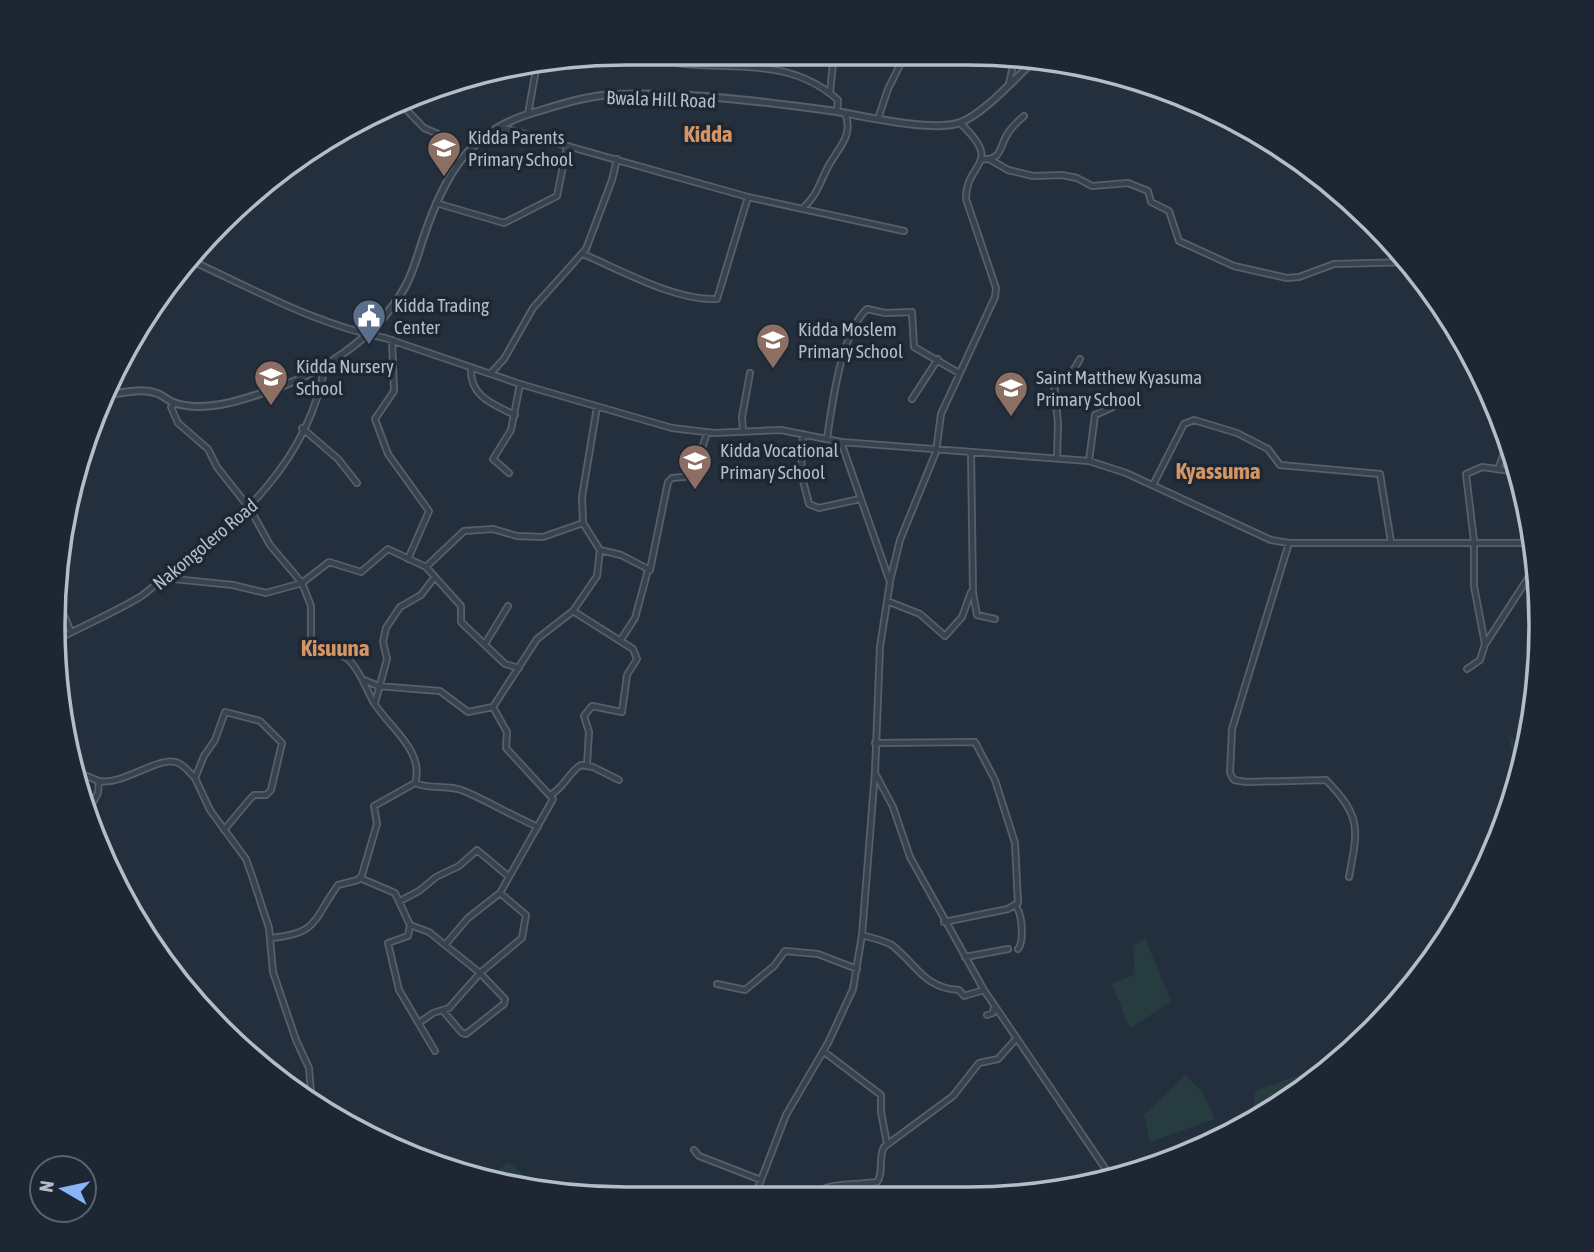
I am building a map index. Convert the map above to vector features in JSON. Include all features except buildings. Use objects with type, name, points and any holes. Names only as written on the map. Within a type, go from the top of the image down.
[{"type":"street","points":[[710,65],[786,70],[830,93],[839,102],[837,112]]},
{"type":"street","points":[[830,93],[833,65]]},
{"type":"street","points":[[878,119],[900,65]]},
{"type":"street","points":[[1009,85],[1013,67]]},
{"type":"street","points":[[758,1187],[786,1115],[823,1051],[853,989],[862,935],[875,772],[880,647],[890,582],[900,540],[936,452],[942,414],[995,297],[996,288],[966,199],[967,187],[982,159],[977,142],[960,123],[1026,68]]},
{"type":"street","points":[[528,114],[535,73]]},
{"type":"street","name":"Bwala Hill Road","points":[[115,394],[144,391],[159,394],[175,403],[212,406],[261,394],[325,364],[367,336],[382,322],[408,281],[435,203],[456,164],[480,140],[528,114],[606,95],[773,103],[878,119],[929,124],[960,123]]},
{"type":"street","points":[[406,109],[424,128],[450,139],[456,164]]},
{"type":"street","points":[[802,209],[820,189],[830,163],[842,148],[848,125],[845,113]]},
{"type":"street","points":[[991,160],[998,156],[1009,131],[1024,116]]},
{"type":"street","points":[[500,127],[748,197],[904,232]]},
{"type":"street","points":[[435,203],[470,211],[496,222],[515,219],[557,196],[567,146]]},
{"type":"street","points":[[490,374],[504,359],[533,308],[583,254],[612,180],[617,159]]},
{"type":"street","points":[[982,159],[991,160],[1008,170],[1033,176],[1077,178],[1092,186],[1128,183],[1147,191],[1151,201],[1168,211],[1179,241],[1234,266],[1287,278],[1299,277],[1334,264],[1395,262]]},
{"type":"street","points":[[583,254],[647,283],[702,299],[717,299],[748,197]]},
{"type":"street","points":[[198,264],[272,299],[367,336],[392,340],[520,384],[672,428],[707,433],[781,430],[841,442],[936,452],[1057,457],[1089,461],[1153,485],[1271,540],[1289,543],[1522,542]]},
{"type":"street","points":[[827,439],[844,358],[854,329],[865,311],[912,312],[915,347],[960,373]]},
{"type":"street","points":[[392,340],[394,391],[375,419],[388,454],[429,511],[408,559]]},
{"type":"street","points":[[912,399],[938,359]]},
{"type":"street","points":[[1057,457],[1055,382],[1071,373],[1080,359]]},
{"type":"street","name":"Nakongolero Road","points":[[65,635],[142,596],[250,509],[275,480],[302,428],[317,395],[325,364]]},
{"type":"street","points":[[471,367],[472,387],[484,399],[515,415]]},
{"type":"street","points":[[743,431],[742,417],[750,373]]},
{"type":"street","points":[[509,473],[493,459],[508,436],[520,384]]},
{"type":"street","points":[[175,403],[171,407],[172,415],[200,439],[217,467],[250,509],[270,545],[302,583],[311,606],[311,639],[326,650],[348,659],[375,704],[407,744],[416,766],[415,783]]},
{"type":"street","points":[[363,680],[378,686],[440,691],[468,712],[493,707],[537,639],[573,611],[597,576],[600,550],[583,523],[583,475],[597,407]]},
{"type":"street","points":[[1089,461],[1095,415],[1113,407]]},
{"type":"street","points":[[1153,485],[1184,424],[1194,420],[1237,433],[1268,449],[1280,465],[1380,474],[1391,542]]},
{"type":"street","points":[[302,428],[338,459],[357,483]]},
{"type":"street","points":[[620,641],[635,618],[668,482],[672,478],[693,476],[707,433]]},
{"type":"street","points":[[803,434],[801,473],[811,507],[860,499]]},
{"type":"street","points":[[841,442],[890,582]]},
{"type":"street","points":[[971,452],[972,587],[977,615],[995,619]]},
{"type":"street","points":[[1498,469],[1503,457]]},
{"type":"street","points":[[1485,644],[1474,586],[1474,541],[1466,474],[1482,467],[1507,470]]},
{"type":"street","points":[[426,567],[442,550],[453,544],[460,532],[493,530],[517,536],[542,537],[583,523]]},
{"type":"street","points":[[1289,543],[1232,729],[1230,773],[1234,780],[1246,782],[1323,780],[1329,783],[1354,816],[1355,846],[1349,877]]},
{"type":"street","points":[[164,578],[233,585],[266,593],[302,583],[329,562],[356,572],[365,570],[388,549],[426,567],[461,606],[461,622],[505,664],[519,668]]},
{"type":"street","points":[[600,550],[621,555],[648,570]]},
{"type":"street","points":[[375,704],[387,659],[383,642],[386,628],[400,607],[421,595],[435,578]]},
{"type":"street","points":[[1467,668],[1480,660],[1485,644],[1527,579]]},
{"type":"street","points":[[887,601],[920,614],[945,636],[962,617],[972,587]]},
{"type":"street","points":[[485,644],[508,606]]},
{"type":"street","points":[[573,611],[633,649],[637,661],[627,675],[622,712],[593,706],[584,716],[589,732],[587,765]]},
{"type":"street","points":[[65,618],[71,632]]},
{"type":"street","points":[[445,945],[467,918],[499,893],[553,799],[552,794],[506,748],[506,732],[493,707]]},
{"type":"street","points":[[195,778],[204,755],[215,740],[225,712],[260,721],[281,741],[271,790],[262,796],[254,795],[224,830]]},
{"type":"street","points":[[875,743],[978,744],[995,780],[1017,849],[1019,900],[1013,905],[944,922]]},
{"type":"street","points":[[85,775],[99,781],[121,779],[164,761],[179,763],[195,778],[210,810],[246,859],[271,938],[273,972],[293,1034],[309,1068],[311,1091]]},
{"type":"street","points":[[552,794],[565,786],[576,768],[587,765],[619,780]]},
{"type":"street","points":[[875,772],[893,807],[910,857],[944,922],[1015,1040],[1106,1170]]},
{"type":"street","points":[[94,801],[98,793],[99,781]]},
{"type":"street","points":[[360,877],[377,824],[374,806],[415,783],[463,790],[497,806],[510,816],[538,827]]},
{"type":"street","points":[[400,901],[441,874],[459,866],[477,850],[508,876]]},
{"type":"street","points":[[271,938],[298,935],[308,930],[338,885],[360,877],[388,888],[400,901],[410,925],[408,936],[388,943],[399,990],[435,1051]]},
{"type":"street","points":[[419,1023],[433,1013],[444,1012],[480,972],[522,938],[526,915],[499,893]]},
{"type":"street","points":[[1013,905],[1017,906],[1020,912],[1021,944],[1018,949]]},
{"type":"street","points":[[410,925],[426,929],[480,972],[502,995],[504,1004],[466,1034],[461,1033],[444,1012]]},
{"type":"street","points":[[862,935],[892,945],[913,969],[941,988],[959,990],[964,996],[984,990]]},
{"type":"street","points":[[965,957],[1008,949]]},
{"type":"street","points":[[717,984],[745,990],[774,966],[785,951],[818,954],[857,969]]},
{"type":"street","points":[[987,1015],[993,1013],[994,1006]]},
{"type":"street","points":[[832,1187],[877,1182],[881,1177],[881,1153],[887,1144],[953,1096],[979,1063],[998,1059],[1015,1040]]},
{"type":"street","points":[[823,1051],[881,1096],[887,1144]]},
{"type":"street","points":[[694,1150],[699,1156],[761,1180]]},
{"type":"green space","points":[[1508,735],[1517,742],[1513,757]]},
{"type":"green space","points":[[1145,938],[1171,1001],[1130,1029],[1112,984],[1135,974],[1133,946]]},
{"type":"green space","points":[[1310,1071],[1254,1109],[1255,1091]]},
{"type":"green space","points":[[1185,1075],[1202,1092],[1215,1119],[1150,1142],[1144,1115]]},
{"type":"green space","points":[[509,1163],[527,1178],[517,1176],[495,1171]]},
{"type":"place","name":"Kidda Parents Primary School","points":[[444,178]]},
{"type":"place","name":"Kidda Trading Center","points":[[369,346]]},
{"type":"place","name":"Kidda Moslem Primary School","points":[[773,370]]},
{"type":"place","name":"Kidda Nursery School","points":[[271,407]]},
{"type":"place","name":"Saint Matthew Kyasuma Primary School","points":[[1011,418]]},
{"type":"place","name":"Kidda Vocational Primary School","points":[[695,491]]},
{"type":"district","name":"Kidda","points":[[708,134]]},
{"type":"district","name":"Kyassuma","points":[[1218,471]]},
{"type":"district","name":"Kisuuna","points":[[335,648]]}]
